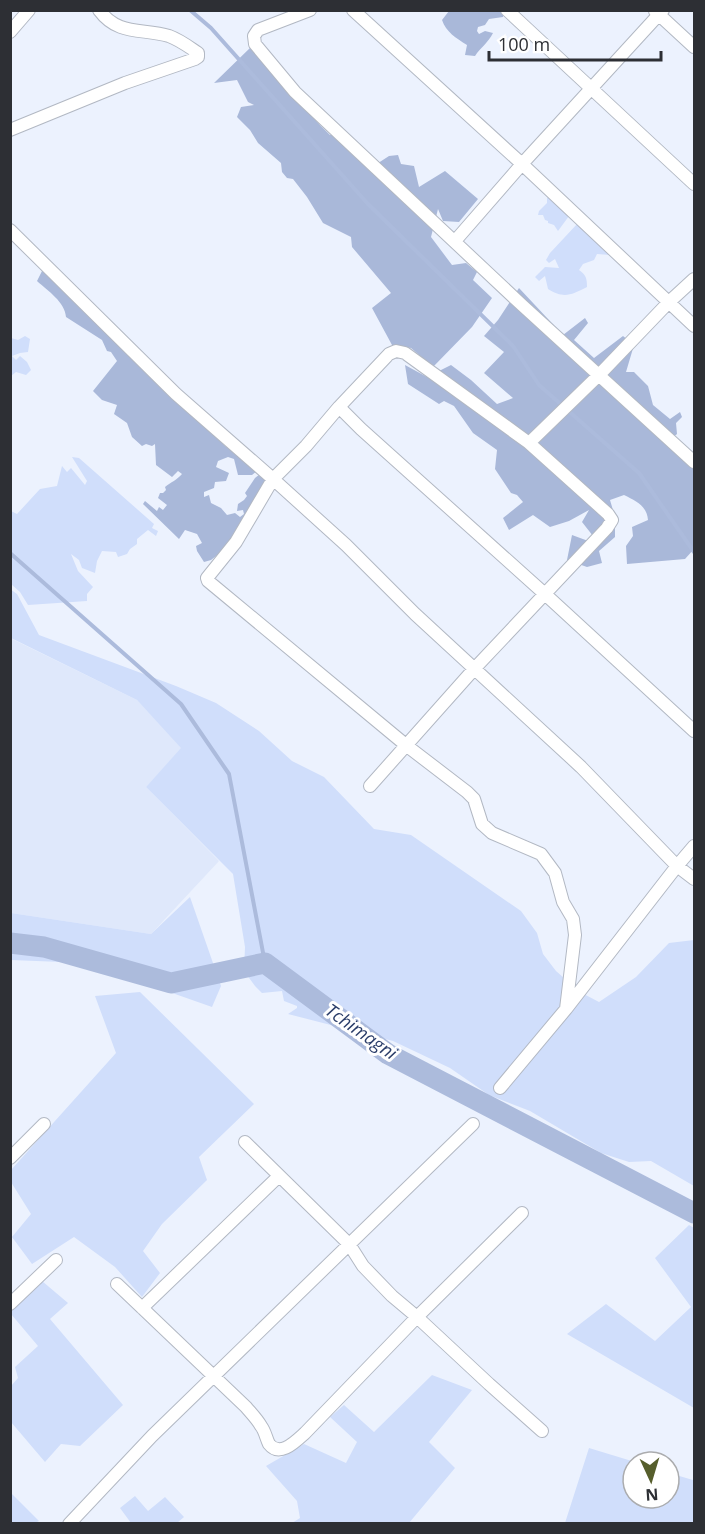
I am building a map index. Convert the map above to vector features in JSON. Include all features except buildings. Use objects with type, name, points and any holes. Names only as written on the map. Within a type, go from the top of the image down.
[{"type":"street","points":[[10,32],[29,10]]},
{"type":"street","points":[[10,129],[125,83],[198,57],[198,53],[171,37],[118,27],[106,19],[99,10]]},
{"type":"street","points":[[310,10],[258,30],[254,36],[255,44],[295,92],[523,306],[694,462]]},
{"type":"street","points":[[353,10],[522,164],[694,326]]},
{"type":"street","points":[[507,10],[694,184]]},
{"type":"street","points":[[455,241],[659,12],[694,46]]},
{"type":"street","points":[[10,230],[176,394],[346,545],[415,614],[581,767],[676,866],[694,879]]},
{"type":"street","points":[[529,442],[694,279]]},
{"type":"street","points":[[370,786],[407,746],[475,669],[607,528],[612,520],[529,442],[405,353],[396,351],[389,354],[273,479],[236,542],[208,576],[208,580],[407,746],[467,792],[474,799],[482,824],[492,833],[541,854],[555,873],[563,902],[573,919],[575,935],[566,1009]]},
{"type":"street","points":[[339,407],[694,731]]},
{"type":"street","points":[[500,1088],[566,1009],[676,866],[694,846]]},
{"type":"street","points":[[10,1158],[44,1124]]},
{"type":"street","points":[[69,1524],[152,1436],[473,1124]]},
{"type":"street","points":[[245,1142],[349,1244],[363,1266],[392,1296],[542,1431]]},
{"type":"street","points":[[142,1308],[279,1176]]},
{"type":"street","points":[[117,1284],[246,1407],[262,1427],[271,1446],[279,1450],[286,1448],[305,1433],[522,1213]]},
{"type":"street","points":[[10,1304],[56,1260]]},
{"type":"shaded area","points":[[449,11],[504,11],[503,17],[489,19],[485,25],[478,27],[479,34],[485,31],[493,33],[475,56],[465,55],[467,45],[446,28],[442,20]]},
{"type":"shaded area","points":[[251,47],[320,125],[330,135],[335,134],[369,169],[389,156],[398,155],[401,164],[414,166],[419,187],[445,171],[478,199],[459,222],[443,221],[438,209],[431,237],[452,265],[466,263],[477,272],[473,280],[492,298],[472,327],[433,367],[411,348],[392,345],[372,308],[391,293],[352,247],[351,237],[323,223],[293,179],[287,178],[282,172],[281,163],[258,143],[250,130],[237,117],[241,107],[254,105],[248,102],[237,80],[214,83]]},
{"type":"shaded area","points":[[551,196],[569,216],[558,231],[554,225],[545,220],[543,215],[538,215],[547,203],[547,198]]},
{"type":"shaded area","points":[[578,223],[610,255],[597,254],[594,260],[583,264],[579,270],[586,277],[587,287],[572,294],[563,295],[548,289],[545,276],[539,281],[535,277],[545,267],[559,268],[555,259],[549,263],[546,260]]},
{"type":"shaded area","points":[[43,269],[224,445],[257,471],[252,475],[238,475],[234,459],[228,457],[218,461],[216,467],[229,473],[226,481],[215,482],[214,488],[204,492],[204,497],[209,495],[211,503],[221,508],[227,515],[235,513],[240,517],[244,514],[243,510],[237,511],[238,504],[247,496],[245,493],[255,478],[260,474],[270,479],[225,549],[211,560],[204,562],[197,551],[196,546],[202,543],[197,534],[185,530],[179,539],[143,504],[145,501],[157,511],[159,507],[163,510],[167,505],[158,498],[160,493],[163,493],[166,490],[165,487],[182,474],[178,471],[172,477],[156,465],[155,444],[142,446],[132,437],[127,423],[114,414],[117,405],[102,400],[93,391],[117,361],[111,352],[107,351],[102,340],[66,317],[63,306],[37,281]]},
{"type":"shaded area","points":[[519,288],[563,335],[585,318],[588,323],[574,340],[594,358],[623,336],[634,345],[626,372],[634,372],[648,386],[653,405],[670,419],[680,412],[682,417],[676,423],[677,434],[666,443],[690,467],[694,463],[694,549],[685,559],[627,564],[626,546],[633,536],[632,527],[648,520],[646,511],[637,502],[624,495],[610,500],[615,517],[615,537],[599,551],[602,563],[587,567],[567,560],[572,535],[591,542],[593,536],[582,522],[589,510],[569,521],[550,527],[533,515],[509,530],[503,518],[523,502],[517,495],[511,493],[495,469],[497,450],[473,433],[454,406],[444,401],[439,404],[408,384],[405,365],[427,377],[451,365],[497,404],[513,398],[484,373],[504,352],[484,336],[498,320]]},
{"type":"shaded area","points":[[25,336],[30,339],[28,352],[12,356],[16,360],[20,356],[31,370],[26,375],[16,372],[11,376],[11,338],[18,340]]},
{"type":"shaded area","points":[[72,457],[79,458],[154,524],[152,528],[158,531],[156,536],[148,530],[137,539],[137,544],[127,554],[118,557],[116,552],[102,551],[95,573],[82,568],[79,560],[71,554],[78,571],[93,587],[87,594],[87,601],[28,605],[20,592],[11,584],[11,511],[17,514],[40,489],[57,486],[62,466],[67,472],[71,468],[85,485],[87,481]]},
{"type":"shaded area","points":[[10,589],[17,594],[39,635],[216,703],[259,731],[292,761],[324,777],[374,829],[411,835],[521,911],[537,933],[543,954],[556,971],[580,992],[599,1002],[636,977],[669,943],[694,940],[694,1186],[651,1161],[629,1162],[601,1153],[530,1111],[489,1095],[450,1068],[393,1041],[288,1014],[297,1006],[284,1001],[282,991],[262,993],[244,971],[245,947],[233,874],[146,787],[181,748],[137,700],[11,638]]},
{"type":"shaded area","points":[[10,638],[137,700],[182,748],[146,787],[219,861],[151,934],[11,913]]},
{"type":"shaded area","points":[[190,897],[221,986],[212,1007],[87,963],[11,960],[11,913],[151,934]]},
{"type":"shaded area","points":[[140,992],[254,1104],[199,1157],[207,1180],[162,1224],[143,1251],[160,1273],[142,1297],[115,1267],[74,1237],[32,1264],[12,1237],[31,1214],[11,1182],[11,1170],[116,1053],[95,996]]},
{"type":"shaded area","points":[[689,1225],[694,1228],[694,1408],[567,1334],[606,1304],[655,1341],[691,1307],[655,1258]]},
{"type":"shaded area","points":[[42,1281],[68,1303],[50,1319],[123,1405],[80,1446],[61,1444],[45,1462],[11,1422],[11,1386],[18,1378],[15,1367],[38,1346],[11,1314],[11,1310]]},
{"type":"shaded area","points":[[432,1375],[472,1390],[429,1442],[455,1468],[409,1523],[292,1523],[300,1518],[297,1501],[266,1466],[304,1444],[346,1463],[357,1442],[330,1417],[344,1405],[374,1432]]},
{"type":"shaded area","points":[[589,1448],[621,1458],[621,1510],[681,1510],[681,1476],[693,1480],[694,1523],[565,1523]]},
{"type":"shaded area","points":[[11,1493],[39,1521],[11,1523]]},
{"type":"shaded area","points":[[135,1496],[148,1511],[165,1497],[184,1517],[177,1523],[131,1523],[120,1508]]},
{"type":"waterway","points":[[190,10],[211,28],[368,204],[513,346],[539,385],[639,473],[694,552]]},
{"type":"waterway","points":[[10,553],[181,704],[229,774],[265,963]]},
{"type":"waterway","name":"Tchimagni","points":[[10,943],[44,947],[171,983],[265,963],[388,1054],[694,1213]]}]
